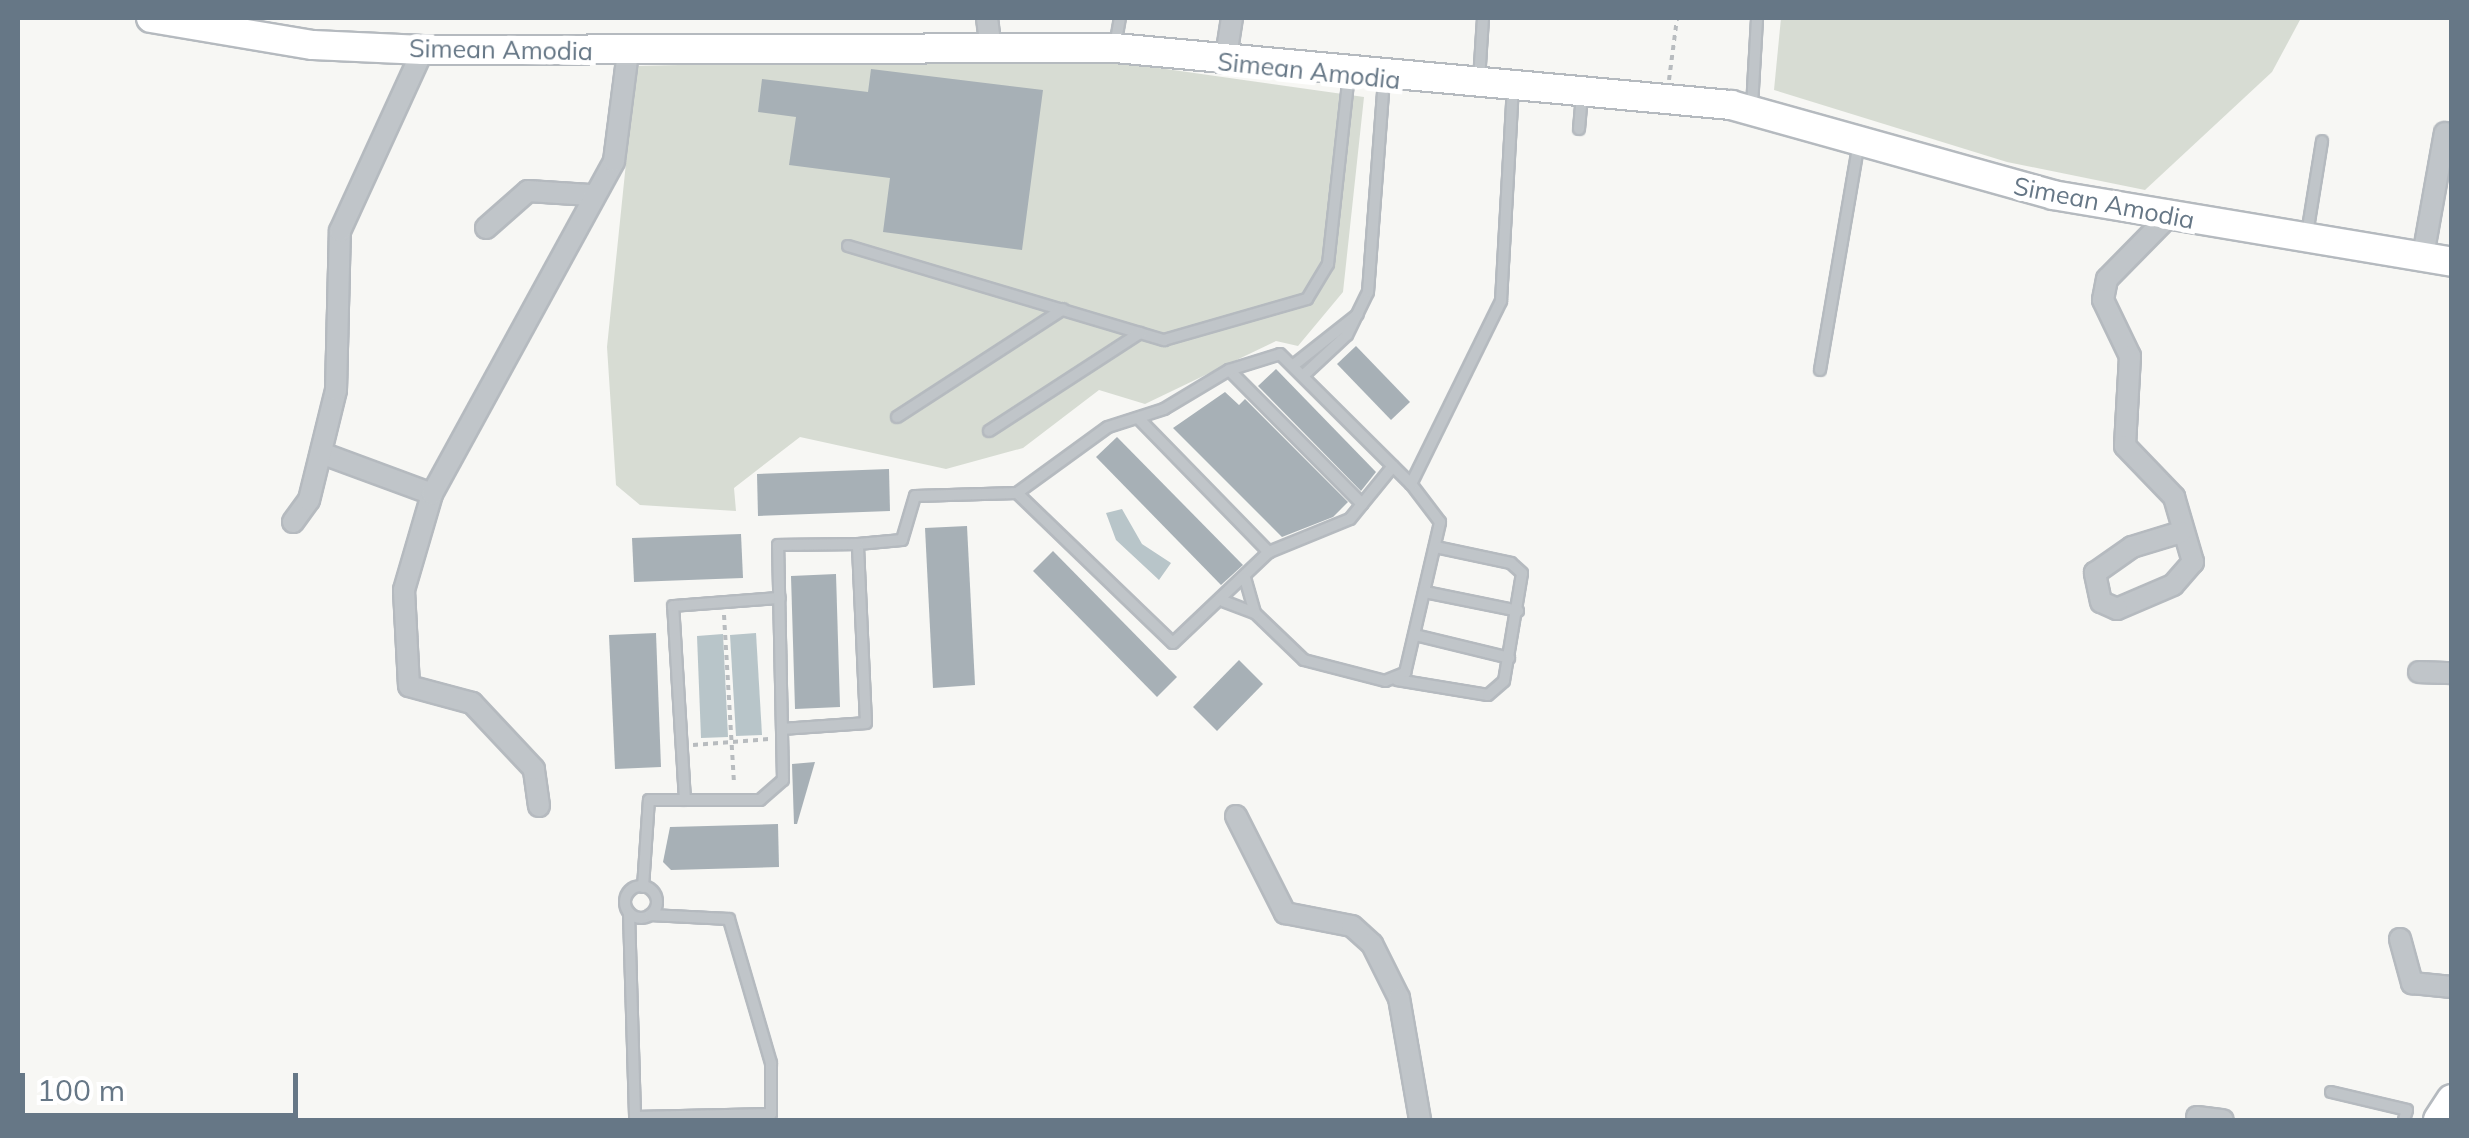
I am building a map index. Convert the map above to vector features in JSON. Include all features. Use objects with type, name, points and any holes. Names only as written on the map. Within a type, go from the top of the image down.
[{"type":"main road","points":[[2439,1120],[2452,1100]]},
{"type":"street","name":"Simean Amodia","points":[[151,18],[423,50],[628,52],[988,31],[1224,63],[1752,108],[1860,136],[1998,182],[2169,216],[2452,262]]},
{"type":"street","points":[[1224,63],[1232,18]]},
{"type":"street","points":[[293,522],[321,452],[336,390],[340,231],[423,50]]},
{"type":"street","points":[[539,806],[534,768],[472,703],[409,686],[404,590],[432,494],[624,128],[628,52]]},
{"type":"street","points":[[2423,256],[2445,133]]},
{"type":"street","points":[[486,228],[528,191],[590,196]]},
{"type":"street","points":[[2169,216],[2107,279],[2103,300],[2130,356],[2125,446],[2167,486],[2192,553],[2188,575],[2117,609],[2100,602],[2096,573],[2132,546],[2181,532]]},
{"type":"street","points":[[321,452],[432,494]]},
{"type":"street","points":[[2419,672],[2452,673]]},
{"type":"street","points":[[1236,816],[1284,913],[1352,926],[1372,944],[1398,998],[1420,1120]]},
{"type":"street","points":[[2400,939],[2412,983],[2452,987]]},
{"type":"street","points":[[2197,1117],[2223,1120]]},
{"type":"lane","points":[[1115,48],[1120,18]]},
{"type":"lane","points":[[1478,86],[1483,18]]},
{"type":"lane","points":[[1752,108],[1757,18]]},
{"type":"lane","points":[[848,246],[1164,340],[1307,300],[1328,264],[1349,75]]},
{"type":"lane","points":[[1305,374],[1360,314],[1384,79]]},
{"type":"lane","points":[[1410,484],[1495,327],[1513,89]]},
{"type":"lane","points":[[1579,129],[1582,94]]},
{"type":"lane","points":[[1820,370],[1860,136]]},
{"type":"lane","points":[[2307,236],[2322,141]]},
{"type":"lane","points":[[898,417],[1063,309]]},
{"type":"lane","points":[[1295,364],[1360,314]]},
{"type":"lane","points":[[988,431],[1140,332]]},
{"type":"lane","points":[[643,886],[649,800],[734,800],[774,794],[783,733],[778,545],[902,540],[915,496],[1017,492],[1108,426],[1140,420],[1229,370],[1272,354],[1295,364],[1305,374],[1410,484],[1440,522],[1416,635],[1398,680]]},
{"type":"lane","points":[[1229,370],[1362,504]]},
{"type":"lane","points":[[1140,420],[1269,552]]},
{"type":"lane","points":[[1017,492],[1173,643],[1223,601],[1269,552],[1306,543],[1362,504],[1393,466]]},
{"type":"lane","points":[[783,733],[866,723],[858,544]]},
{"type":"lane","points":[[1223,601],[1255,613],[1304,660],[1398,680],[1497,693],[1518,610],[1518,568],[1436,547]]},
{"type":"lane","points":[[1245,578],[1255,613]]},
{"type":"lane","points":[[1425,592],[1518,610]]},
{"type":"lane","points":[[685,800],[673,606],[780,598]]},
{"type":"lane","points":[[1416,635],[1508,658]]},
{"type":"lane","points":[[629,913],[730,919],[771,1063],[771,1114],[634,1117],[629,913],[629,892],[643,886]]},
{"type":"lane","points":[[643,886],[656,898],[650,915]]},
{"type":"lane","points":[[2332,1092],[2407,1110],[2404,1120]]},
{"type":"path","points":[[1666,99],[1677,18]]},
{"type":"path","points":[[724,602],[734,800]]},
{"type":"path","points":[[682,746],[783,733]]},
{"type":"shaded area","points":[[1781,18],[2301,18],[2272,72],[2145,190],[2007,162],[1774,90]]},
{"type":"shaded area","points":[[1074,56],[1364,97],[1343,292],[1298,346],[1276,341],[1145,404],[1099,390],[1023,448],[946,469],[800,437],[734,488],[736,511],[640,505],[616,485],[607,347],[636,66]]},
{"type":"shaded area","points":[[1122,509],[1142,544],[1171,563],[1159,580],[1116,540],[1106,513]]},
{"type":"shaded area","points":[[756,633],[762,735],[736,736],[730,635]]},
{"type":"shaded area","points":[[723,634],[728,737],[701,738],[697,636]]},
{"type":"building","points":[[871,69],[1043,90],[1022,250],[883,232],[890,178],[789,165],[796,117],[758,112],[762,79],[868,92]]},
{"type":"building","points":[[1356,346],[1410,402],[1391,420],[1337,364]]},
{"type":"building","points":[[1276,369],[1376,472],[1361,491],[1258,386]]},
{"type":"building","points":[[1225,392],[1239,405],[1245,399],[1348,502],[1333,517],[1282,537],[1173,428]]},
{"type":"building","points":[[1117,437],[1243,565],[1221,585],[1096,457]]},
{"type":"building","points":[[889,469],[890,511],[758,516],[757,474]]},
{"type":"building","points":[[967,526],[975,685],[933,688],[925,528]]},
{"type":"building","points":[[741,534],[743,578],[634,582],[632,538]]},
{"type":"building","points":[[1053,551],[1177,677],[1157,697],[1033,571]]},
{"type":"building","points":[[836,574],[840,707],[795,709],[791,576]]},
{"type":"building","points":[[656,633],[661,767],[615,769],[609,635]]},
{"type":"building","points":[[1239,660],[1263,684],[1217,731],[1193,707]]},
{"type":"building","points":[[815,762],[797,824],[794,824],[792,764]]},
{"type":"building","points":[[778,824],[779,867],[671,870],[663,862],[670,827]]}]
